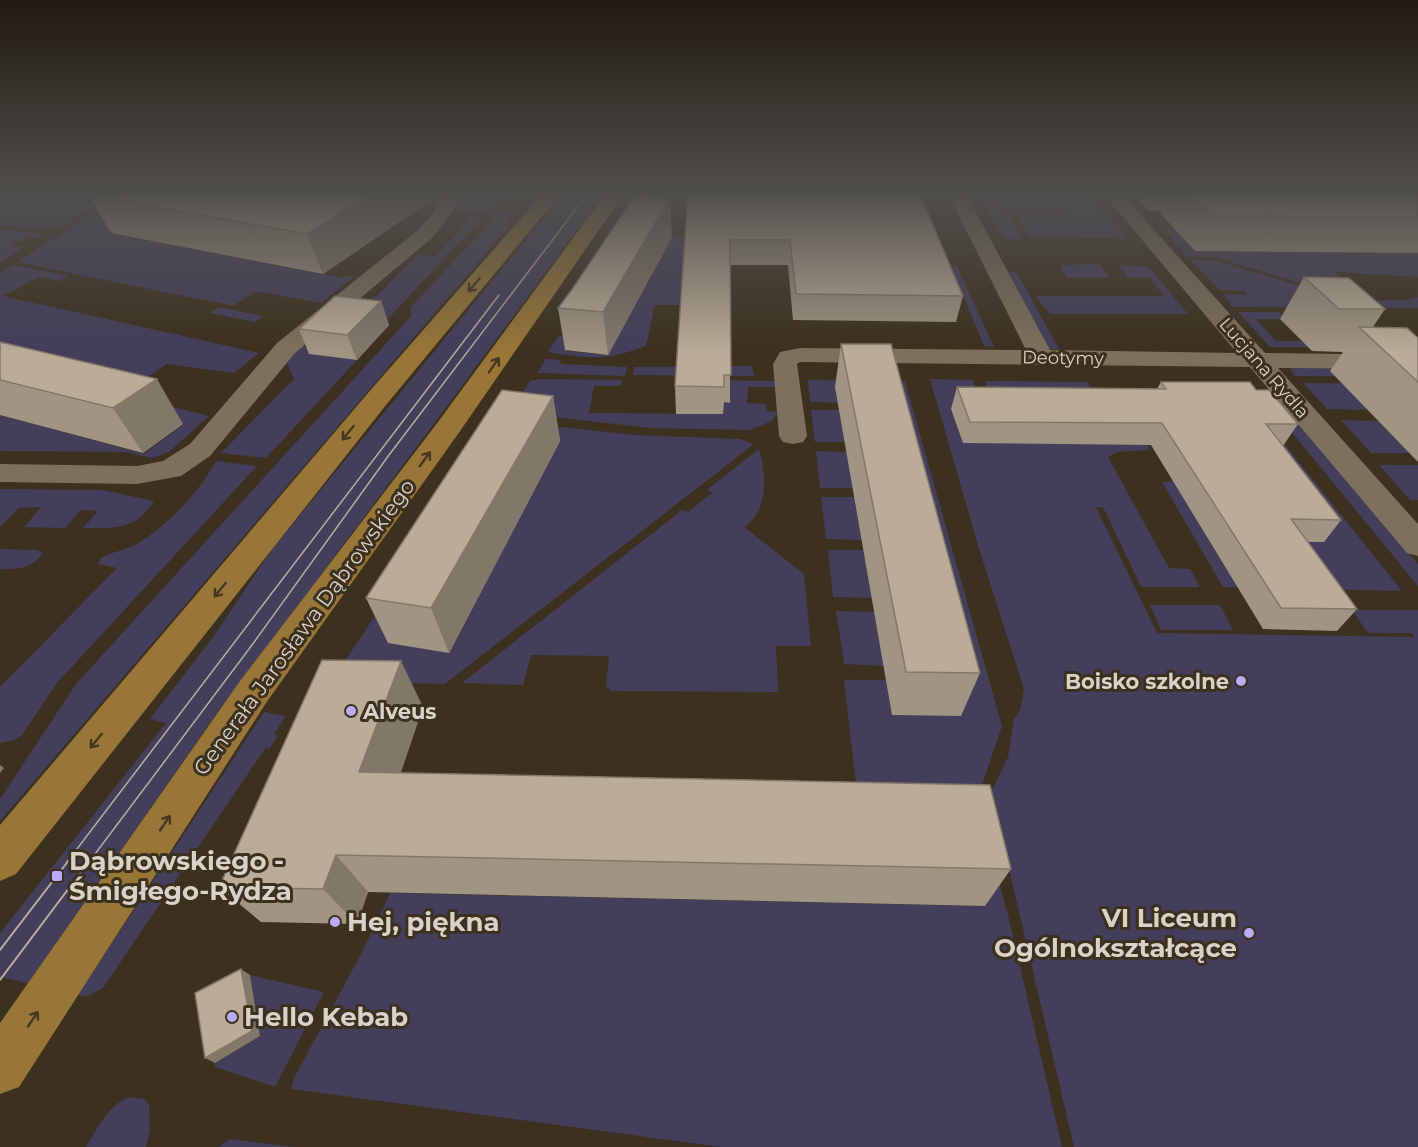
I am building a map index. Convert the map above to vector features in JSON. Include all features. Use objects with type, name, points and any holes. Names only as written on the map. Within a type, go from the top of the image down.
[{"type":"main road","points":[[0,859],[377,399],[507,246]]},
{"type":"main road","name":"Generała Jarosława Dąbrowskiego","points":[[0,1068],[254,692],[460,412],[578,246]]},
{"type":"street","points":[[0,473],[137,475],[171,469],[200,450],[286,348],[411,246]]},
{"type":"street","points":[[984,246],[1042,358]]},
{"type":"street","name":"Lucjana Rydla","points":[[1157,246],[1418,545]]},
{"type":"street","name":"Deotymy","points":[[793,436],[785,364],[789,357],[800,355],[1418,362]]},
{"type":"shaded area","points":[[0,246],[25,247],[0,263]]},
{"type":"shaded area","points":[[42,246],[176,246],[341,278],[346,275],[354,277],[321,303],[256,291],[233,306],[18,262]]},
{"type":"shaded area","points":[[445,246],[456,246],[386,321],[362,305],[378,295],[418,254],[435,257]]},
{"type":"shaded area","points":[[469,246],[493,246],[0,821],[0,799],[76,684],[412,315],[410,308]]},
{"type":"shaded area","points":[[521,246],[565,246],[214,717],[28,983],[0,977],[0,933],[166,723],[150,719],[213,637],[273,548]]},
{"type":"shaded area","points":[[666,246],[689,246],[707,305],[655,305],[646,346],[632,351],[597,357],[548,352],[558,336],[575,337],[567,351],[608,355]]},
{"type":"shaded area","points":[[1177,246],[1196,246],[1195,251],[1418,253],[1418,277],[1334,272],[1366,301],[1408,300],[1418,297],[1418,308],[1382,308],[1214,257],[1187,257]]},
{"type":"shaded area","points":[[1191,260],[1214,260],[1322,293],[1338,308],[1233,307],[1223,294],[1248,295],[1245,291],[1219,290]]},
{"type":"shaded area","points":[[1100,264],[1110,278],[1067,278],[1059,265]]},
{"type":"shaded area","points":[[13,265],[69,276],[59,281],[39,277],[3,296],[259,353],[234,373],[167,364],[127,391],[0,360],[0,273]]},
{"type":"shaded area","points":[[1118,265],[1149,267],[1188,314],[1050,314],[1035,296],[1164,296],[1150,278],[1128,278]]},
{"type":"shaded area","points":[[951,266],[957,266],[994,347],[984,346]]},
{"type":"shaded area","points":[[1016,271],[1059,349],[1049,349],[1005,273]]},
{"type":"shaded area","points":[[218,307],[263,316],[255,322],[210,313]]},
{"type":"shaded area","points":[[1238,312],[1279,312],[1285,319],[1256,319],[1276,341],[1418,342],[1418,348],[1270,347]]},
{"type":"shaded area","points":[[301,346],[316,348],[310,354],[357,360],[266,458],[221,453],[294,379],[286,362]]},
{"type":"shaded area","points":[[546,359],[561,360],[560,364],[627,367],[625,376],[537,373]]},
{"type":"shaded area","points":[[752,366],[754,376],[633,375],[634,367]]},
{"type":"shaded area","points":[[1290,369],[1418,369],[1418,377],[1295,376]]},
{"type":"shaded area","points":[[540,379],[622,380],[621,386],[594,386],[589,413],[723,414],[697,380],[775,381],[776,387],[748,387],[747,403],[766,404],[767,411],[778,412],[772,421],[750,430],[650,428],[510,412],[530,381]]},
{"type":"shaded area","name":"VI Liceum Ogólnokształcące","points":[[930,379],[973,380],[982,409],[1149,445],[1148,450],[1117,452],[1108,457],[1169,568],[1190,569],[1200,587],[1141,587],[1103,507],[1096,507],[1157,633],[1414,637],[1412,633],[1368,633],[1352,610],[1418,610],[1418,1147],[1074,1147],[991,792],[1008,757],[1014,719],[1020,711],[1024,689],[979,549]]},
{"type":"shaded area","points":[[808,380],[905,381],[1002,726],[982,785],[856,784],[844,680],[887,680],[893,715],[961,715],[839,403],[810,402]]},
{"type":"shaded area","points":[[985,381],[1087,382],[1103,410],[992,401]]},
{"type":"shaded area","points":[[1303,383],[1418,384],[1369,410],[1327,409]]},
{"type":"shaded area","points":[[169,406],[209,416],[169,452],[151,458],[126,452],[0,451],[0,415],[144,454],[184,424],[156,416]]},
{"type":"shaded area","points":[[811,410],[840,410],[846,442],[815,442]]},
{"type":"shaded area","points":[[1280,418],[1295,418],[1418,564],[1418,586]]},
{"type":"shaded area","points":[[1341,420],[1378,421],[1410,453],[1371,453]]},
{"type":"shaded area","points":[[505,421],[635,435],[740,439],[754,444],[445,684],[348,682],[343,664]]},
{"type":"shaded area","points":[[1252,446],[1286,446],[1402,591],[1223,587],[1162,482],[1173,481],[1227,570]]},
{"type":"shaded area","points":[[759,449],[762,459],[764,492],[758,512],[744,527],[804,574],[811,646],[776,646],[778,692],[611,691],[606,686],[609,656],[531,655],[523,685],[462,683],[682,510],[688,512],[712,493],[707,490]]},
{"type":"shaded area","points":[[816,451],[847,452],[854,488],[820,488]]},
{"type":"shaded area","points":[[216,461],[257,466],[57,683],[22,735],[15,740],[0,743],[0,687],[117,568],[98,564],[101,558],[135,545],[162,526],[192,495]]},
{"type":"shaded area","points":[[1379,465],[1418,465],[1418,500],[1410,500]]},
{"type":"shaded area","points":[[0,489],[103,490],[154,501],[139,518],[123,526],[83,528],[98,511],[81,510],[65,528],[24,527],[41,507],[19,508],[0,527]]},
{"type":"shaded area","points":[[821,497],[855,497],[863,540],[826,539]]},
{"type":"shaded area","points":[[0,549],[37,550],[43,553],[34,562],[24,567],[0,569]]},
{"type":"shaded area","points":[[828,550],[864,550],[873,598],[833,597]]},
{"type":"shaded area","points":[[1150,605],[1220,605],[1233,630],[1161,630]]},
{"type":"shaded area","points":[[836,611],[875,612],[884,666],[844,664]]},
{"type":"shaded area","points":[[264,712],[286,716],[274,734],[278,736],[269,749],[266,747],[103,988],[86,997],[78,995]]},
{"type":"shaded area","points":[[985,831],[1009,919],[1062,1147],[721,1147],[291,1089],[294,1078],[361,954],[390,893],[984,906]]},
{"type":"shaded area","points":[[250,975],[324,992],[275,1087],[215,1067],[215,1063],[260,1036]]},
{"type":"shaded area","points":[[130,1097],[144,1099],[149,1105],[150,1130],[146,1147],[86,1147],[99,1124],[110,1111]]},
{"type":"shaded area","points":[[230,1139],[296,1147],[218,1147]]},
{"type":"building","points":[[601,246],[642,246],[603,312],[558,308]]},
{"type":"building","points":[[684,246],[730,246],[731,375],[724,375],[724,387],[675,386]]},
{"type":"building","points":[[791,246],[942,246],[963,296],[796,294]]},
{"type":"building","points":[[1304,277],[1349,278],[1385,309],[1339,309]]},
{"type":"building","points":[[335,296],[381,301],[347,335],[299,329]]},
{"type":"building","points":[[1359,327],[1407,328],[1418,338],[1418,382]]},
{"type":"building","points":[[0,342],[157,379],[113,408],[0,380]]},
{"type":"building","points":[[841,344],[891,344],[980,673],[906,672]]},
{"type":"building","points":[[1161,382],[1250,382],[1256,390],[1269,390],[1298,424],[1266,424],[1341,520],[1291,519],[1357,609],[1281,608],[1162,423],[970,422],[957,387],[1166,389]]},
{"type":"building","points":[[502,390],[553,396],[431,608],[366,598]]},
{"type":"building","points":[[322,660],[401,661],[359,772],[990,785],[1011,869],[336,855],[323,889],[219,887]]},
{"type":"building","name":"Hello Kebab","points":[[241,969],[252,1031],[205,1058],[195,993]]},
{"type":"tram line","points":[[89,862],[252,645],[389,455],[548,246]]},
{"type":"tram line","points":[[67,862],[499,295]]},
{"type":"tram line","points":[[0,950],[69,860]]},
{"type":"tram line","points":[[0,980],[90,860]]},
{"type":"place","name":"Boisko szkolne","points":[[1241,681]]},
{"type":"place","name":"Alveus","points":[[351,711]]},
{"type":"place","name":"Dąbrowskiego - Śmigłego-Rydza","points":[[57,876]]},
{"type":"place","name":"Hej, piękna","points":[[335,922]]},
{"type":"place","name":"VI Liceum Ogólnokształcące","points":[[1249,933]]},
{"type":"place","name":"Hello Kebab","points":[[232,1017]]}]
